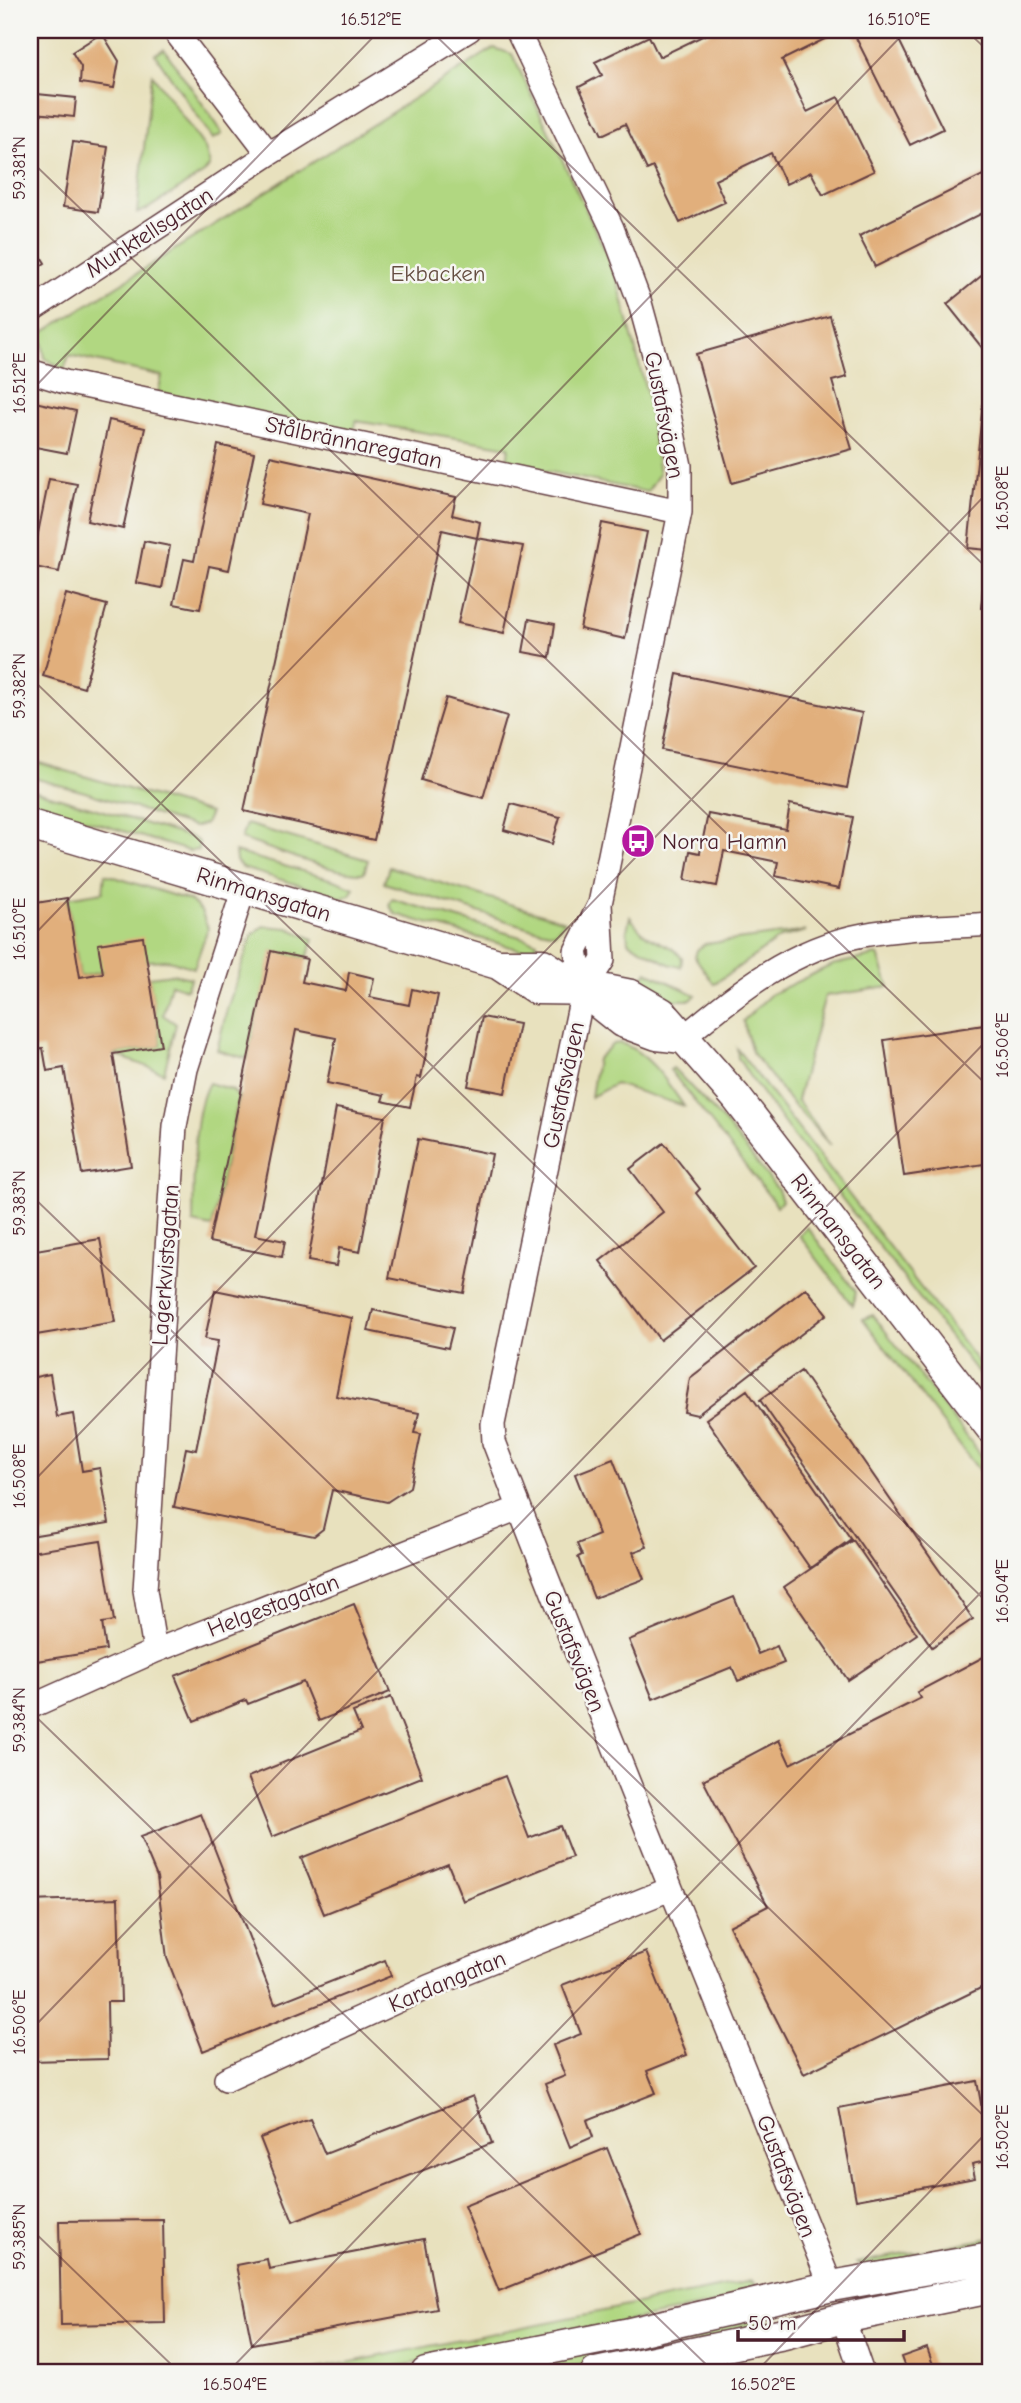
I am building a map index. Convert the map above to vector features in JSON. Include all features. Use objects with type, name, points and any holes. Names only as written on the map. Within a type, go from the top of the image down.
[{"type":"street","points":[[174,30],[269,154]]},
{"type":"street","name":"Munktellsgatan","points":[[30,311],[269,154],[469,30]]},
{"type":"street","name":"Gustafsvägen","points":[[517,30],[612,228],[640,303],[663,387],[680,466],[680,512],[600,904],[576,951],[583,991],[493,1424],[494,1443],[670,1889],[831,2286]]},
{"type":"street","name":"Stålbrännaregatan","points":[[30,371],[65,383],[680,512]]},
{"type":"street","name":"Rinmansgatan","points":[[30,825],[498,964],[544,964],[583,991],[606,990],[631,995],[662,1013],[736,1097],[991,1428]]},
{"type":"street","name":"Lagerkvistsgatan","points":[[155,1651],[145,1590],[175,1126],[186,1069],[244,888]]},
{"type":"street","points":[[683,1038],[743,988],[767,972],[828,944],[863,935],[991,924]]},
{"type":"street","name":"Helgestagatan","points":[[30,1707],[155,1651],[519,1508]]},
{"type":"street","name":"Kardangatan","points":[[226,2079],[428,1987],[670,1889]]},
{"type":"street","points":[[426,2373],[625,2334],[831,2286],[991,2258]]},
{"type":"street","points":[[831,2286],[862,2373]]},
{"type":"street","points":[[596,2373],[991,2288]]},
{"type":"green space","name":"Ekbacken","points":[[494,48],[512,54],[615,271],[647,394],[659,474],[647,492],[507,463],[509,447],[356,421],[353,434],[158,393],[162,376],[69,355],[64,370],[45,358],[41,334]]},
{"type":"green space","points":[[164,49],[222,134],[213,139],[155,54]]},
{"type":"green space","points":[[152,74],[205,148],[210,165],[204,173],[137,213]]},
{"type":"green space","points":[[30,760],[210,813],[205,824],[194,827],[30,777]]},
{"type":"green space","points":[[30,789],[190,837],[199,842],[198,850],[189,851],[30,803]]},
{"type":"green space","points":[[246,824],[368,860],[364,873],[337,870],[241,839]]},
{"type":"green space","points":[[235,852],[354,888],[350,895],[342,898],[242,868],[236,861]]},
{"type":"green space","points":[[389,867],[565,921],[555,933],[530,928],[384,883]]},
{"type":"green space","points":[[105,874],[191,901],[201,911],[208,928],[194,968],[169,960],[147,961],[80,977],[67,898],[103,892]]},
{"type":"green space","points":[[392,899],[537,942],[536,951],[532,953],[395,914],[389,905]]},
{"type":"green space","points":[[630,917],[644,933],[678,954],[682,958],[681,967],[669,964],[628,942]]},
{"type":"green space","points":[[264,926],[288,928],[313,939],[307,959],[272,952],[248,1059],[217,1050],[227,1009],[252,935]]},
{"type":"green space","points":[[806,931],[780,938],[714,984],[695,957],[697,950],[705,944]]},
{"type":"green space","points":[[878,955],[889,987],[825,996],[797,1100],[830,1145],[791,1102],[752,1052],[743,1021],[771,994],[832,965]]},
{"type":"green space","points":[[647,972],[696,995],[691,1000],[671,1000],[640,983]]},
{"type":"green space","points":[[172,974],[191,978],[186,989],[171,984],[163,1015],[176,1024],[164,1073],[113,1054],[161,1046],[149,977]]},
{"type":"green space","points":[[621,1043],[649,1061],[684,1106],[615,1084],[591,1097],[597,1059],[613,1044]]},
{"type":"green space","points":[[737,1049],[991,1379],[991,1390],[794,1137],[748,1074],[738,1058]]},
{"type":"green space","points":[[673,1068],[727,1125],[778,1190],[782,1201],[777,1206],[670,1070]]},
{"type":"green space","points":[[209,1083],[232,1090],[239,1097],[212,1227],[193,1223],[196,1131],[203,1096]]},
{"type":"green space","points":[[807,1227],[856,1292],[852,1305],[799,1235]]},
{"type":"green space","points":[[873,1315],[991,1468],[991,1486],[863,1319]]},
{"type":"green space","points":[[991,2238],[991,2251],[867,2269],[857,2263]]},
{"type":"green space","points":[[751,2281],[766,2294],[364,2373],[297,2373]]},
{"type":"green space","points":[[770,2320],[771,2326],[545,2373],[481,2373],[714,2325]]},
{"type":"building","points":[[715,30],[836,30],[837,33],[782,60],[807,112],[838,97],[874,171],[823,195],[811,172],[786,184],[771,153],[715,180],[725,202],[680,223],[653,167],[647,170],[625,124],[602,135],[579,87],[602,75],[595,62],[649,36],[659,57]]},
{"type":"building","points":[[852,30],[894,30],[943,129],[910,145]]},
{"type":"building","points":[[102,33],[119,61],[114,88],[80,83],[81,67],[72,52]]},
{"type":"building","points":[[37,94],[76,98],[74,117],[35,113]]},
{"type":"building","points":[[73,142],[108,147],[98,212],[63,207]]},
{"type":"building","points":[[991,171],[991,209],[875,267],[859,236]]},
{"type":"building","points":[[30,239],[45,263],[30,273]]},
{"type":"building","points":[[991,268],[991,609],[981,608],[987,550],[968,548],[988,355],[947,304]]},
{"type":"building","points":[[830,316],[847,377],[832,381],[852,449],[732,483],[696,354]]},
{"type":"building","points":[[30,401],[76,411],[67,453],[30,446]]},
{"type":"building","points":[[109,420],[145,428],[123,529],[87,521]]},
{"type":"building","points":[[218,445],[254,453],[229,570],[209,566],[200,609],[174,604],[184,559],[194,561]]},
{"type":"building","points":[[270,456],[456,497],[452,515],[480,522],[477,538],[442,530],[374,840],[244,811],[308,514],[260,504]]},
{"type":"building","points":[[49,479],[77,484],[59,572],[30,566],[30,541],[36,543]]},
{"type":"building","points":[[602,523],[647,532],[625,639],[580,629]]},
{"type":"building","points":[[477,538],[523,546],[504,633],[458,623]]},
{"type":"building","points":[[144,541],[170,546],[162,588],[136,583]]},
{"type":"building","points":[[66,594],[107,605],[84,688],[43,676]]},
{"type":"building","points":[[529,619],[555,624],[550,657],[523,652]]},
{"type":"building","points":[[677,674],[862,713],[847,788],[662,750]]},
{"type":"building","points":[[446,698],[507,716],[483,798],[421,780]]},
{"type":"building","points":[[511,804],[560,817],[552,844],[504,830]]},
{"type":"building","points":[[790,804],[853,817],[839,889],[775,876],[778,862],[724,851],[717,886],[685,880],[690,851],[700,853],[708,814],[786,829]]},
{"type":"building","points":[[67,898],[80,977],[103,973],[98,944],[143,937],[161,1046],[113,1054],[131,1166],[82,1174],[64,1068],[47,1071],[43,1048],[30,1050],[30,904]]},
{"type":"building","points":[[271,951],[307,959],[302,982],[346,991],[349,972],[374,978],[370,997],[409,1005],[412,989],[438,995],[421,1078],[417,1077],[410,1107],[382,1101],[384,1095],[327,1083],[336,1038],[296,1030],[255,1235],[285,1241],[282,1257],[209,1242]]},
{"type":"building","points":[[482,1017],[519,1024],[505,1093],[468,1086]]},
{"type":"building","points":[[991,1024],[991,1163],[904,1176],[884,1040]]},
{"type":"building","points":[[336,1108],[385,1117],[360,1252],[339,1248],[336,1266],[308,1261]]},
{"type":"building","points":[[418,1139],[492,1154],[464,1293],[389,1278]]},
{"type":"building","points":[[664,1143],[700,1189],[696,1193],[754,1268],[660,1340],[600,1261],[663,1212],[630,1169]]},
{"type":"building","points":[[100,1239],[115,1322],[30,1336],[30,1251]]},
{"type":"building","points":[[806,1288],[827,1314],[697,1415],[684,1412],[690,1378]]},
{"type":"building","points":[[215,1290],[352,1318],[336,1396],[419,1413],[414,1433],[421,1434],[410,1487],[387,1502],[332,1490],[323,1529],[314,1536],[174,1507],[186,1448],[196,1450],[218,1341],[205,1339]]},
{"type":"building","points":[[373,1310],[453,1328],[448,1348],[368,1331]]},
{"type":"building","points":[[801,1371],[973,1619],[932,1647],[760,1400]]},
{"type":"building","points":[[50,1374],[57,1417],[73,1414],[82,1471],[100,1468],[109,1523],[30,1536],[30,1378]]},
{"type":"building","points":[[747,1390],[851,1539],[810,1568],[706,1419]]},
{"type":"building","points":[[613,1459],[647,1547],[633,1552],[644,1579],[594,1598],[578,1557],[582,1555],[577,1544],[599,1535],[575,1474]]},
{"type":"building","points":[[853,1540],[917,1634],[848,1680],[784,1587]]},
{"type":"building","points":[[101,1541],[114,1621],[102,1623],[106,1650],[30,1662],[30,1552]]},
{"type":"building","points":[[734,1597],[758,1654],[777,1646],[784,1663],[738,1681],[732,1667],[653,1699],[629,1640]]},
{"type":"building","points":[[354,1604],[390,1692],[319,1721],[303,1682],[248,1704],[246,1700],[194,1721],[175,1676]]},
{"type":"building","points":[[991,1653],[991,1983],[804,2074],[729,1926],[768,1906],[703,1780],[779,1740],[790,1764],[921,1698],[917,1692]]},
{"type":"building","points":[[391,1697],[422,1777],[272,1837],[248,1777],[361,1731],[353,1712]]},
{"type":"building","points":[[505,1776],[529,1838],[560,1826],[572,1857],[463,1901],[448,1864],[324,1914],[301,1858]]},
{"type":"building","points":[[201,1814],[275,2004],[385,1960],[391,1976],[203,2051],[167,1958],[157,1877],[140,1837]]},
{"type":"building","points":[[118,1898],[121,2002],[107,2002],[108,2059],[30,2061],[30,1901]]},
{"type":"building","points":[[646,1952],[687,2055],[647,2071],[656,2093],[587,2120],[593,2137],[570,2147],[545,2084],[565,2076],[553,2045],[581,2034],[562,1985]]},
{"type":"building","points":[[977,2081],[991,2160],[972,2164],[975,2178],[856,2200],[839,2108]]},
{"type":"building","points":[[473,2096],[492,2143],[293,2222],[260,2138],[310,2119],[325,2154]]},
{"type":"building","points":[[607,2148],[641,2234],[499,2291],[464,2206]]},
{"type":"building","points":[[163,2220],[165,2323],[61,2325],[59,2221]]},
{"type":"building","points":[[424,2239],[437,2309],[252,2344],[236,2265],[267,2259],[269,2269]]},
{"type":"building","points":[[927,2348],[936,2373],[907,2373],[901,2357]]},
{"type":"place","name":"Norra Hamn","points":[[638,841]]}]
